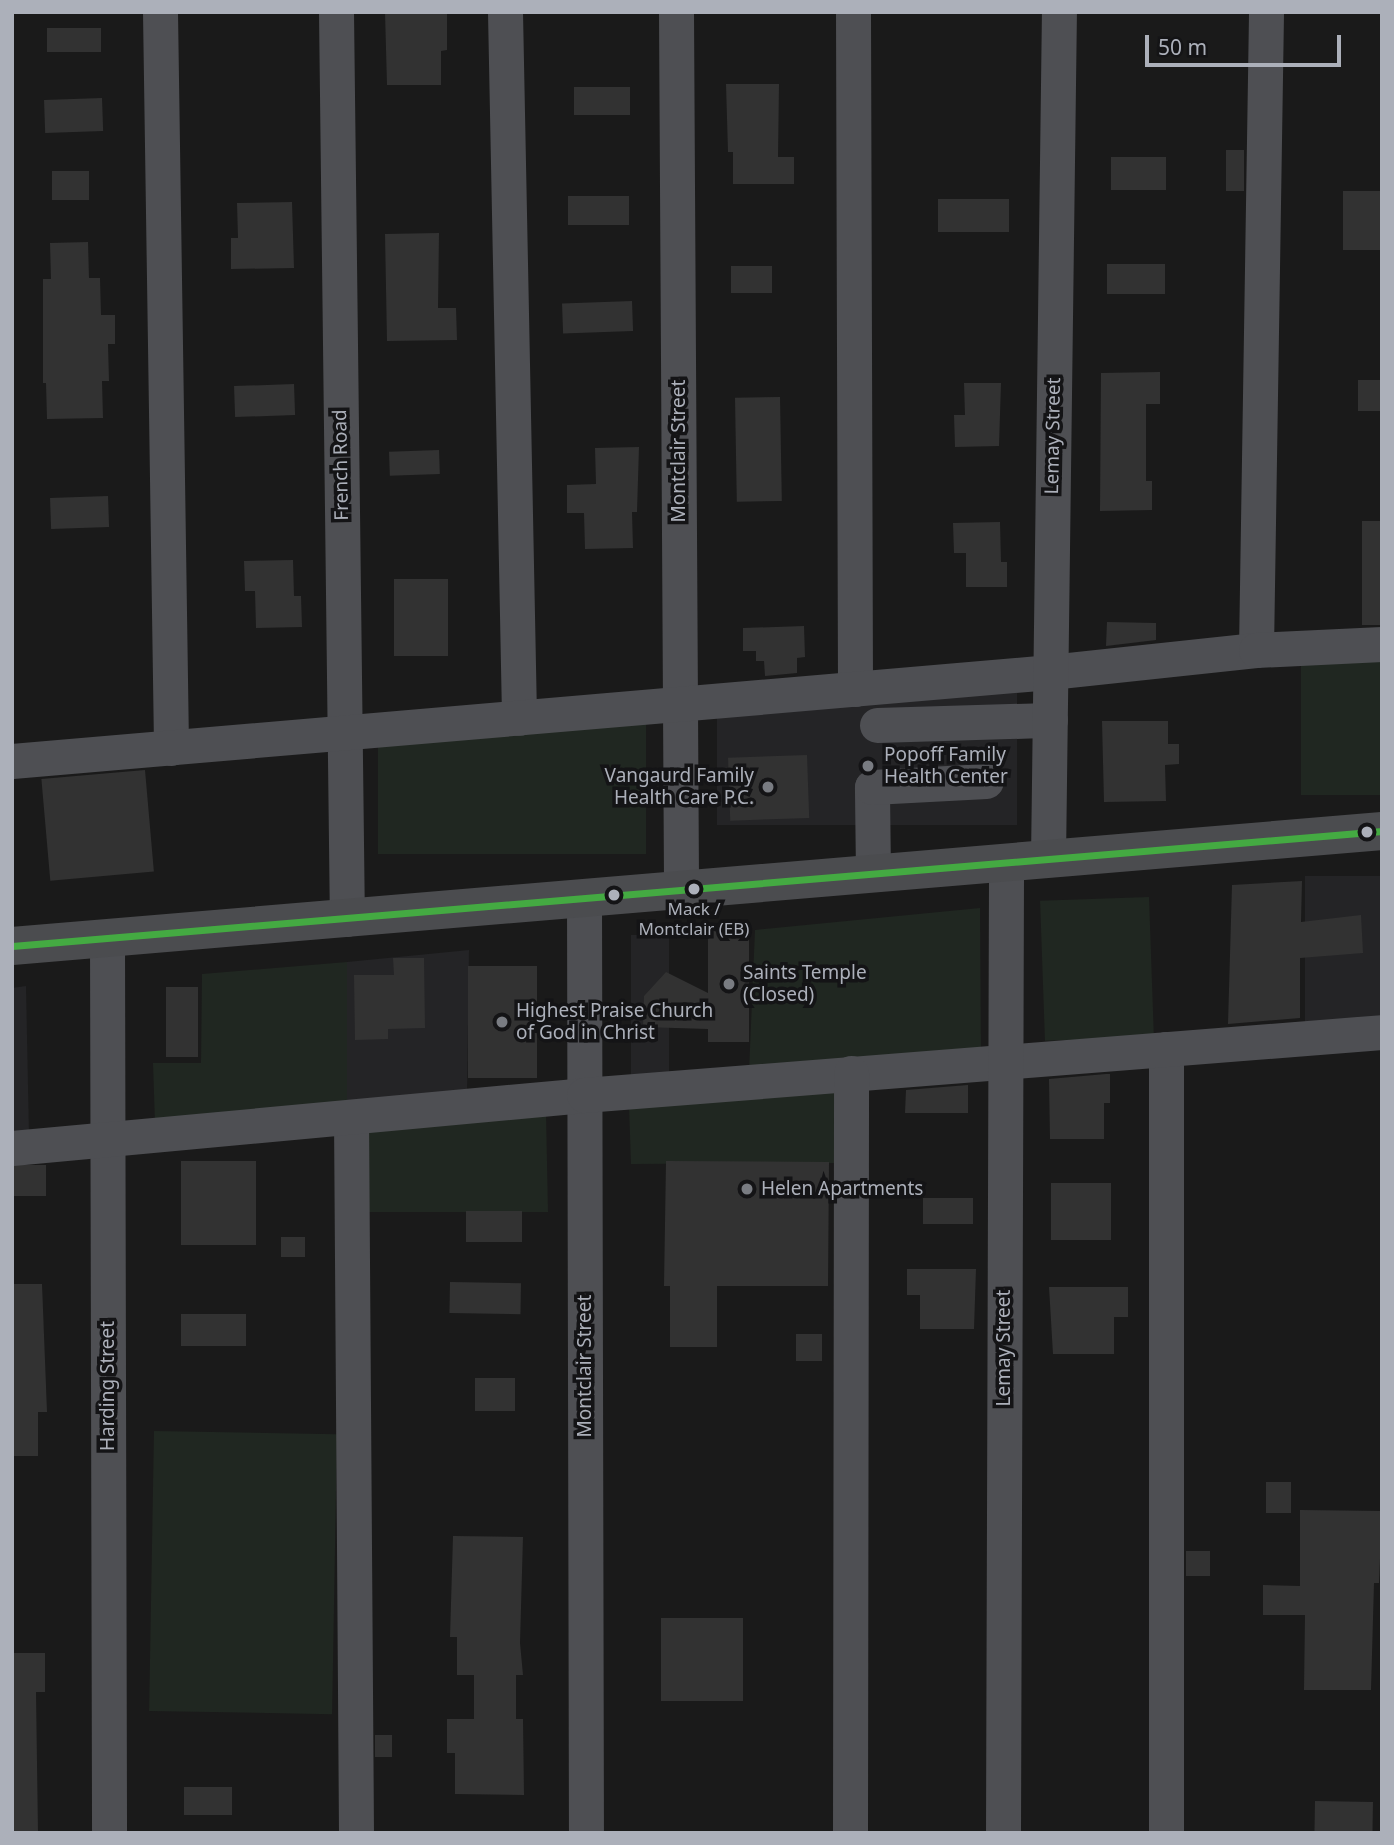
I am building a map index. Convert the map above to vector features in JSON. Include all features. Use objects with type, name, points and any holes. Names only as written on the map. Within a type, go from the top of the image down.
[{"type":"main road","points":[[12,946],[1382,831]]},
{"type":"street","points":[[160,12],[171,748]]},
{"type":"street","name":"French Road","points":[[336,12],[347,919]]},
{"type":"street","points":[[505,12],[519,718]]},
{"type":"street","name":"Montclair Street","points":[[676,12],[681,891]]},
{"type":"street","points":[[853,12],[855,689]]},
{"type":"street","name":"Lemay Street","points":[[1048,859],[1059,12]]},
{"type":"street","points":[[1256,650],[1266,12]]},
{"type":"street","points":[[12,761],[1051,672],[1256,650],[1382,644]]},
{"type":"street","points":[[877,725],[1050,720]]},
{"type":"street","points":[[873,874],[872,787],[985,781]]},
{"type":"street","name":"Lemay Street","points":[[1003,1833],[1006,863]]},
{"type":"street","name":"Montclair Street","points":[[584,898],[586,1833]]},
{"type":"street","name":"Harding Street","points":[[107,938],[109,1833]]},
{"type":"street","points":[[12,1148],[850,1073],[1382,1032]]},
{"type":"street","points":[[1166,1049],[1166,1833]]},
{"type":"street","points":[[850,1073],[850,1833]]},
{"type":"street","points":[[351,1117],[356,1833]]},
{"type":"shaded area","points":[[1301,658],[1382,658],[1382,795],[1301,795]]},
{"type":"shaded area","name":"Popoff Family Health Center","points":[[717,687],[1017,687],[1017,825],[717,825]]},
{"type":"shaded area","points":[[378,716],[646,716],[646,854],[378,854]]},
{"type":"shaded area","points":[[1305,876],[1382,876],[1382,1022],[1305,1022]]},
{"type":"shaded area","points":[[1149,897],[1154,1037],[1045,1041],[1040,901]]},
{"type":"shaded area","points":[[980,908],[981,1057],[749,1072],[755,930]]},
{"type":"shaded area","points":[[631,935],[669,935],[669,1081],[631,1081]]},
{"type":"shaded area","points":[[469,950],[467,1096],[347,1108],[347,962]]},
{"type":"shaded area","points":[[347,962],[347,1108],[155,1124],[153,1063],[201,1063],[202,974]]},
{"type":"shaded area","points":[[26,986],[29,1135],[12,1137],[12,988]]},
{"type":"shaded area","points":[[836,1090],[837,1163],[631,1164],[629,1106]]},
{"type":"shaded area","points":[[546,1113],[548,1212],[363,1212],[361,1129]]},
{"type":"shaded area","points":[[154,1431],[337,1434],[332,1714],[149,1711]]},
{"type":"building","points":[[385,12],[447,12],[447,50],[441,51],[441,85],[387,85]]},
{"type":"building","points":[[47,28],[101,28],[101,52],[47,52]]},
{"type":"building","points":[[726,84],[779,84],[778,157],[794,157],[794,184],[733,184],[733,152],[728,152]]},
{"type":"building","points":[[574,87],[630,87],[630,115],[574,115]]},
{"type":"building","points":[[102,98],[103,131],[45,133],[44,100]]},
{"type":"building","points":[[1226,150],[1244,150],[1244,191],[1226,191]]},
{"type":"building","points":[[1111,157],[1166,157],[1166,190],[1111,190]]},
{"type":"building","points":[[52,171],[89,171],[89,200],[52,200]]},
{"type":"building","points":[[1343,191],[1382,191],[1382,250],[1343,250]]},
{"type":"building","points":[[568,196],[629,196],[629,225],[568,225]]},
{"type":"building","points":[[938,199],[1009,199],[1009,232],[938,232]]},
{"type":"building","points":[[292,202],[294,268],[231,269],[231,238],[238,238],[237,203]]},
{"type":"building","points":[[439,233],[438,308],[456,308],[457,340],[387,341],[385,234]]},
{"type":"building","points":[[88,242],[89,278],[100,278],[101,315],[115,315],[115,344],[108,344],[109,381],[102,381],[103,418],[47,419],[46,383],[43,383],[43,279],[51,279],[50,243]]},
{"type":"building","points":[[1107,264],[1165,264],[1165,294],[1107,294]]},
{"type":"building","points":[[731,266],[772,266],[772,293],[731,293]]},
{"type":"building","points":[[632,301],[633,331],[563,333],[562,303]]},
{"type":"building","points":[[1160,372],[1160,404],[1146,404],[1146,481],[1152,481],[1152,510],[1100,511],[1101,373]]},
{"type":"building","points":[[1358,380],[1382,380],[1382,411],[1358,411]]},
{"type":"building","points":[[964,383],[1001,383],[999,446],[955,447],[954,415],[965,415]]},
{"type":"building","points":[[294,384],[295,415],[235,417],[234,386]]},
{"type":"building","points":[[780,397],[782,501],[737,502],[735,398]]},
{"type":"building","points":[[639,447],[637,512],[632,512],[633,548],[585,549],[584,513],[567,513],[567,485],[596,484],[595,448]]},
{"type":"building","points":[[439,450],[440,474],[390,476],[389,452]]},
{"type":"building","points":[[108,496],[109,527],[51,529],[50,498]]},
{"type":"building","points":[[1362,521],[1382,521],[1382,625],[1362,625]]},
{"type":"building","points":[[1000,522],[1001,562],[1007,562],[1007,587],[966,587],[966,553],[954,553],[953,523]]},
{"type":"building","points":[[293,560],[294,596],[301,596],[302,627],[256,628],[255,591],[245,591],[244,561]]},
{"type":"building","points":[[394,579],[448,579],[448,656],[394,656]]},
{"type":"building","points":[[1107,622],[1156,623],[1156,640],[1106,646]]},
{"type":"building","points":[[804,626],[805,657],[797,658],[797,673],[765,676],[764,661],[756,661],[756,651],[743,651],[743,628]]},
{"type":"building","points":[[1102,721],[1168,721],[1168,744],[1179,744],[1179,764],[1165,765],[1166,801],[1104,802]]},
{"type":"building","name":"Vangaurd Family Health Care P.C.","points":[[807,755],[809,818],[730,821],[728,758]]},
{"type":"building","points":[[145,770],[154,872],[50,881],[41,779]]},
{"type":"building","points":[[1302,881],[1301,922],[1361,915],[1363,953],[1300,958],[1300,1018],[1228,1024],[1232,885]]},
{"type":"building","name":"Saints Temple (Closed)","points":[[708,926],[749,927],[749,1042],[708,1042],[708,1029],[643,1027],[644,996],[666,972],[708,993]]},
{"type":"building","points":[[393,958],[424,958],[425,1028],[388,1029],[388,1039],[355,1040],[354,975],[394,975]]},
{"type":"building","name":"Highest Praise Church of God in Christ","points":[[468,966],[537,966],[537,1078],[468,1078]]},
{"type":"building","points":[[166,987],[198,987],[198,1057],[166,1057]]},
{"type":"building","points":[[1110,1074],[1110,1103],[1104,1103],[1104,1139],[1050,1139],[1049,1079]]},
{"type":"building","points":[[968,1085],[968,1113],[905,1113],[906,1090]]},
{"type":"building","points":[[181,1161],[256,1161],[256,1245],[181,1245]]},
{"type":"building","points":[[666,1161],[829,1162],[828,1286],[717,1286],[717,1347],[670,1347],[670,1286],[664,1286]]},
{"type":"building","points":[[12,1165],[46,1165],[46,1196],[12,1196]]},
{"type":"building","points":[[1051,1183],[1111,1183],[1111,1240],[1051,1240]]},
{"type":"building","points":[[923,1198],[973,1198],[973,1224],[923,1224]]},
{"type":"building","points":[[466,1211],[522,1211],[522,1242],[466,1242]]},
{"type":"building","points":[[281,1237],[305,1237],[305,1257],[281,1257]]},
{"type":"building","points":[[907,1269],[976,1269],[974,1329],[920,1329],[920,1295],[907,1295]]},
{"type":"building","points":[[450,1282],[521,1283],[520,1314],[449,1313]]},
{"type":"building","points":[[12,1284],[42,1284],[47,1412],[38,1412],[38,1456],[12,1456]]},
{"type":"building","points":[[1049,1287],[1128,1287],[1128,1317],[1114,1317],[1114,1354],[1053,1354]]},
{"type":"building","points":[[181,1314],[246,1314],[246,1346],[181,1346]]},
{"type":"building","points":[[796,1334],[822,1334],[822,1361],[796,1361]]},
{"type":"building","points":[[475,1378],[515,1378],[515,1411],[475,1411]]},
{"type":"building","points":[[1266,1482],[1291,1482],[1291,1513],[1266,1513]]},
{"type":"building","points":[[1300,1510],[1382,1511],[1379,1583],[1374,1583],[1371,1690],[1304,1690],[1305,1615],[1263,1615],[1263,1585],[1300,1586]]},
{"type":"building","points":[[453,1536],[523,1537],[520,1643],[523,1675],[516,1675],[516,1719],[523,1719],[524,1795],[455,1794],[455,1753],[447,1753],[447,1719],[474,1719],[474,1675],[457,1675],[457,1637],[450,1637]]},
{"type":"building","points":[[1186,1551],[1210,1551],[1210,1576],[1186,1576]]},
{"type":"building","points":[[661,1618],[743,1618],[743,1701],[661,1701]]},
{"type":"building","points":[[12,1653],[45,1653],[45,1692],[36,1692],[38,1833],[12,1833]]},
{"type":"building","points":[[375,1735],[392,1735],[392,1757],[375,1757]]},
{"type":"building","points":[[184,1787],[232,1787],[232,1815],[184,1815]]},
{"type":"building","points":[[1315,1801],[1373,1802],[1372,1833],[1314,1833]]},
{"type":"transit line","points":[[12,946],[1382,831]]},
{"type":"place","name":"Popoff Family Health Center","points":[[868,766]]},
{"type":"place","name":"Vangaurd Family Health Care P.C.","points":[[768,787]]},
{"type":"place","name":"Mack / Montclair (EB)","points":[[694,889]]},
{"type":"place","name":"Saints Temple (Closed)","points":[[729,984]]},
{"type":"place","name":"Highest Praise Church of God in Christ","points":[[502,1022]]},
{"type":"place","name":"Helen Apartments","points":[[747,1189]]}]
